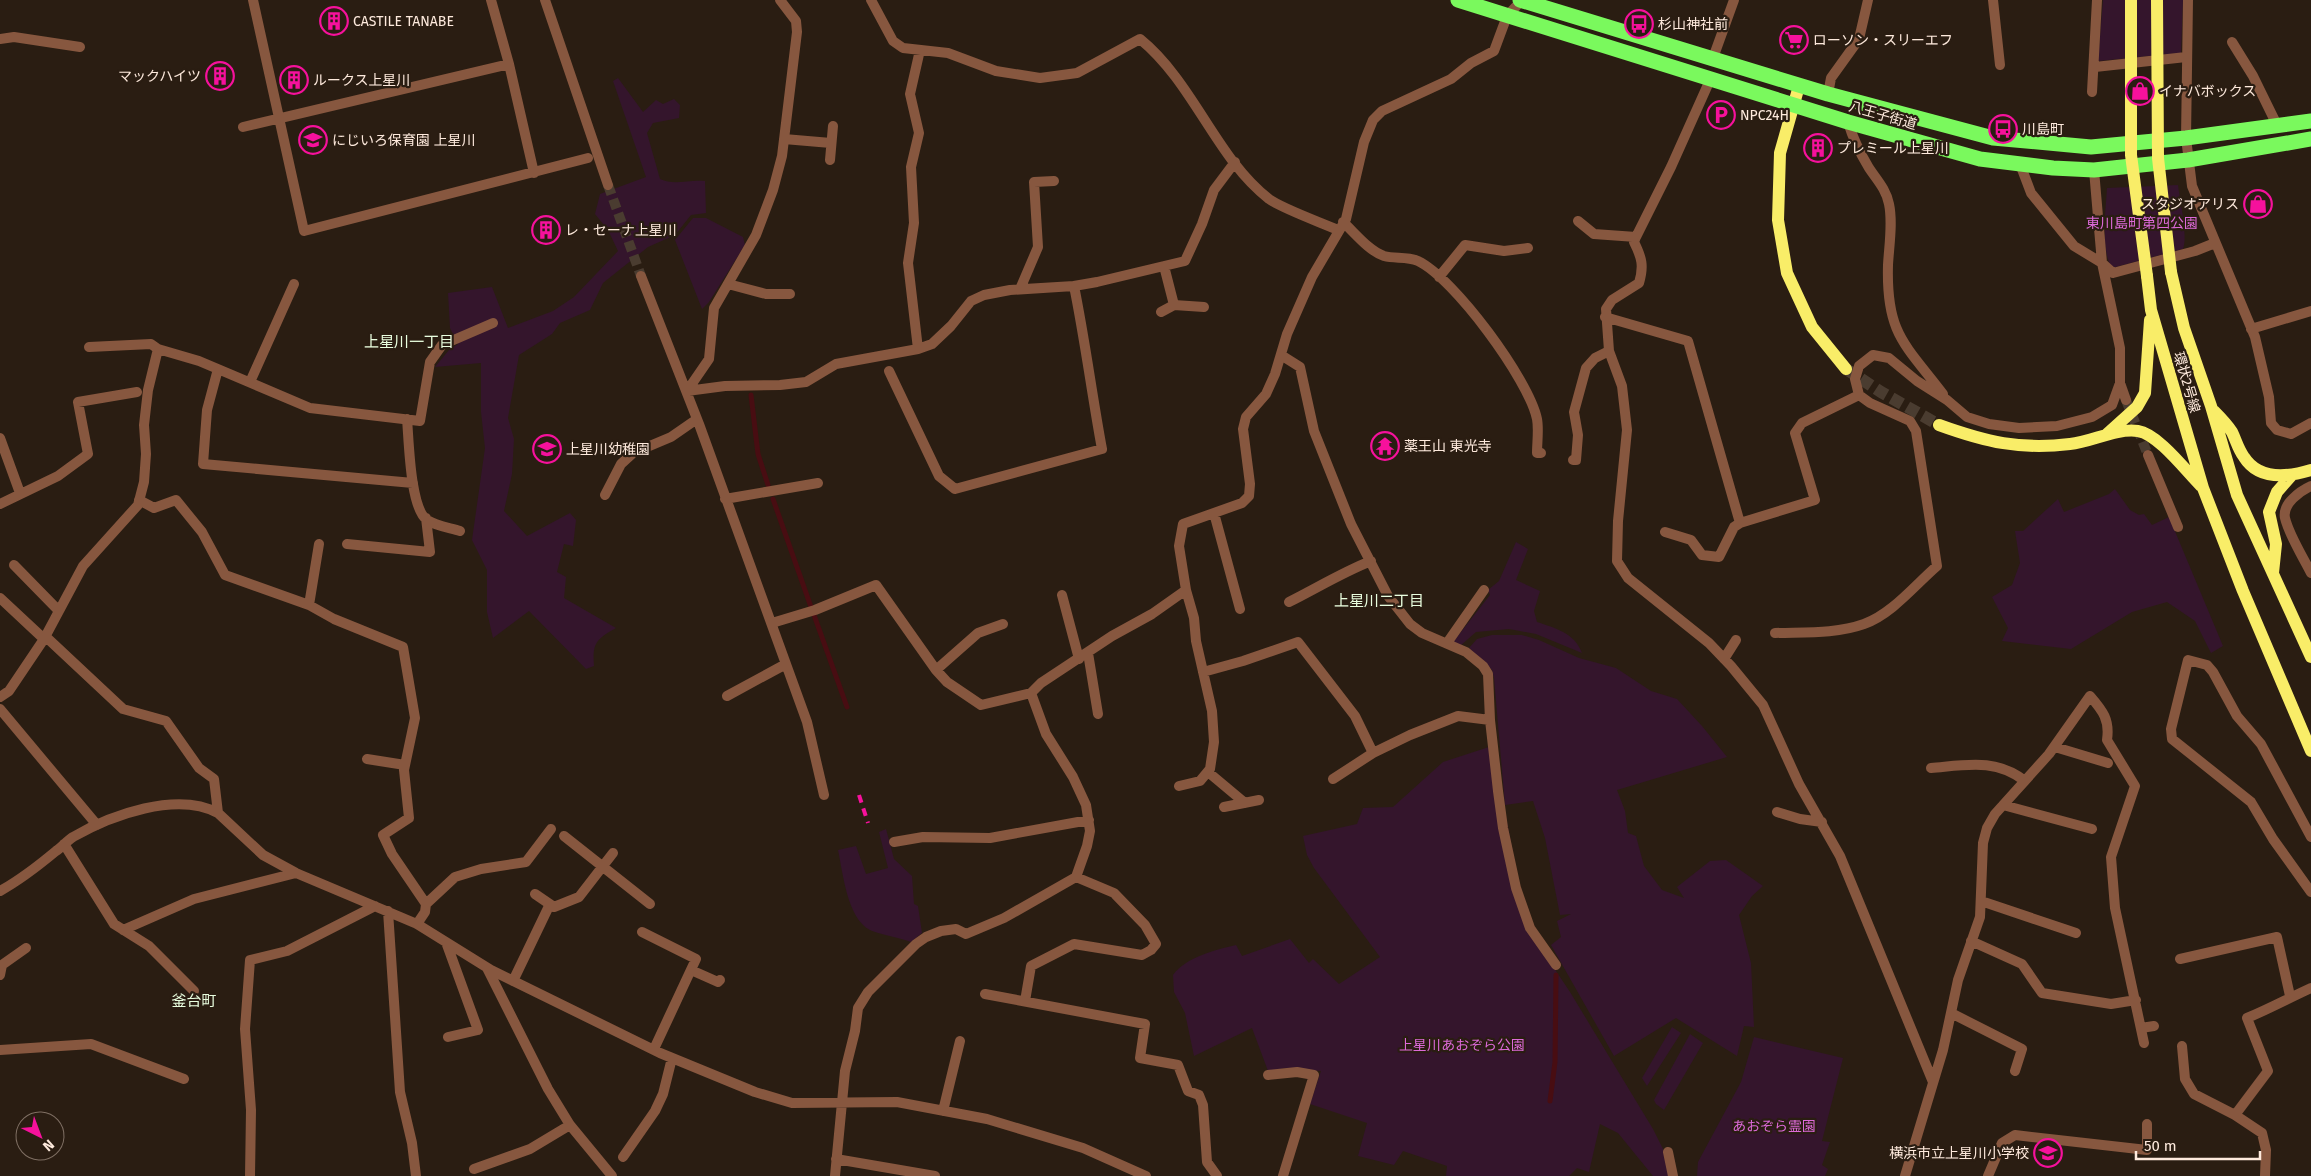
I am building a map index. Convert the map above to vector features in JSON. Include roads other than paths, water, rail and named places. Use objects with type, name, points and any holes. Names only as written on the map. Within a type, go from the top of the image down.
[{"type":"highway","name":"八王子街道","points":[[1458,0],[1794,106],[1980,158],[2020,164],[2094,170],[2188,160],[2311,139]]},
{"type":"highway","name":"八王子街道","points":[[1521,0],[1799,86],[1993,138],[2091,147],[2186,138],[2311,121]]},
{"type":"main road","name":"環状2号線","points":[[2131,0],[2130,155],[2151,310],[2203,488],[2243,591],[2311,751]]},
{"type":"main road","name":"環状2号線","points":[[2157,0],[2158,158],[2171,272],[2184,328],[2211,406],[2237,495],[2311,657]]},
{"type":"main road","points":[[1799,86],[1780,153],[1778,220],[1788,273],[1812,327],[1846,369]]},
{"type":"main road","points":[[2107,434],[2137,407],[2145,394],[2151,310]]},
{"type":"main road","points":[[2211,406],[2232,432],[2245,460],[2257,470],[2272,475],[2291,476],[2311,470]]},
{"type":"main road","points":[[1939,426],[1980,440],[2023,447],[2072,444],[2107,434],[2138,431],[2158,442],[2203,488]]},
{"type":"main road","points":[[2273,575],[2276,544],[2269,512],[2278,492],[2291,476]]},
{"type":"street","points":[[253,0],[304,231],[588,158]]},
{"type":"street","points":[[491,0],[509,64],[534,172]]},
{"type":"street","points":[[545,0],[608,185]]},
{"type":"street","points":[[687,392],[709,359],[714,308],[760,226],[773,190],[782,156],[797,32],[796,21],[780,0]]},
{"type":"street","points":[[871,0],[893,41],[903,48],[948,53],[996,71],[1040,78],[1076,73],[1140,39],[1158,53],[1183,85],[1250,182],[1270,200],[1340,226],[1384,256],[1418,261],[1439,277],[1470,308],[1514,369],[1538,420],[1537,453],[1541,453]]},
{"type":"street","points":[[1179,786],[1200,781],[1210,769],[1213,734],[1212,711],[1196,641],[1194,618],[1186,590],[1179,546],[1184,524],[1242,503],[1249,496],[1250,484],[1243,429],[1244,423],[1246,417],[1266,394],[1275,374],[1287,334],[1312,277],[1340,226],[1350,202],[1364,142],[1373,120],[1382,111],[1451,79],[1471,63],[1494,51],[1507,16],[1521,0]]},
{"type":"street","points":[[1713,58],[1734,0]]},
{"type":"street","points":[[1828,94],[1831,78],[1859,39],[1868,0]]},
{"type":"street","points":[[1993,0],[2000,64]]},
{"type":"street","points":[[2092,92],[2097,0]]},
{"type":"street","points":[[2188,0],[2186,138],[2192,186],[2263,361],[2270,397],[2271,423],[2277,430],[2290,434],[2311,423]]},
{"type":"street","points":[[0,39],[14,37],[80,46]]},
{"type":"street","points":[[2232,42],[2253,76],[2277,125]]},
{"type":"street","points":[[918,348],[908,262],[914,223],[911,167],[919,132],[910,94],[920,50]]},
{"type":"street","points":[[2094,67],[2186,57]]},
{"type":"street","points":[[243,127],[509,64]]},
{"type":"street","points":[[1710,80],[1671,167],[1634,242],[1642,258],[1644,268],[1639,283],[1612,300],[1606,309],[1609,351],[1622,386],[1628,430],[1618,521],[1617,560],[1628,578],[1709,643],[1763,706],[1799,784],[1840,856],[1933,1082]]},
{"type":"street","points":[[1848,122],[1854,142],[1869,168],[1883,186],[1889,205],[1887,291],[1891,314],[1900,339],[1947,400]]},
{"type":"street","points":[[830,160],[833,126]]},
{"type":"street","points":[[784,138],[831,143]]},
{"type":"street","points":[[687,392],[725,386],[780,385],[806,382],[836,364],[885,363],[918,348],[932,344],[951,326],[971,301],[984,295],[1020,289],[1074,286],[1184,261],[1202,224],[1214,190],[1235,162]]},
{"type":"street","points":[[2020,164],[2031,194],[2074,246],[2102,262],[2113,272],[2195,251],[2215,243]]},
{"type":"street","points":[[2094,170],[2102,262],[2120,348],[2120,383],[2126,400]]},
{"type":"street","points":[[1020,289],[1038,247],[1034,182],[1054,181]]},
{"type":"street","points":[[1578,221],[1594,234],[1636,237]]},
{"type":"street","points":[[1439,277],[1466,245],[1504,251],[1528,248]]},
{"type":"street","points":[[1164,266],[1174,305]]},
{"type":"street","points":[[641,276],[687,392],[807,722],[824,796]]},
{"type":"street","points":[[250,382],[294,284]]},
{"type":"street","points":[[728,284],[766,294],[790,294]]},
{"type":"street","points":[[885,363],[939,476],[955,489],[1102,449],[1092,396],[1089,361],[1074,286]]},
{"type":"street","points":[[1161,312],[1174,305],[1204,307]]},
{"type":"street","points":[[2251,329],[2311,311]]},
{"type":"street","points":[[1606,317],[1688,342],[1740,524]]},
{"type":"street","points":[[89,347],[151,344],[218,369],[310,408],[420,421],[430,362],[442,345],[493,323]]},
{"type":"street","points":[[0,697],[9,691],[45,638],[83,566],[125,521],[139,500],[144,482],[146,454],[144,425],[148,390],[158,348]]},
{"type":"street","points":[[1573,460],[1576,460],[1578,435],[1574,412],[1586,368],[1595,358],[1609,351]]},
{"type":"street","points":[[1281,355],[1300,367],[1314,431],[1351,524],[1388,596],[1410,624],[1422,633],[1463,648],[1475,658],[1488,674],[1490,720],[1503,828],[1516,888],[1530,928],[1556,965]]},
{"type":"street","points":[[1775,633],[1833,631],[1866,624],[1889,609],[1937,566],[1916,430],[1910,421],[1870,403],[1859,395],[1854,379],[1859,366],[1873,355],[1889,358],[1967,417],[1989,424],[2019,428],[2057,426],[2092,417],[2112,405],[2120,383]]},
{"type":"street","points":[[218,369],[206,410],[203,464],[413,483]]},
{"type":"street","points":[[0,504],[58,476],[88,454],[78,402],[137,392]]},
{"type":"street","points":[[1665,532],[1691,540],[1702,555],[1719,556],[1734,526],[1816,500],[1795,433],[1802,423],[1859,395]]},
{"type":"street","points":[[406,419],[418,510],[426,518],[460,531]]},
{"type":"street","points":[[605,495],[622,464],[633,453],[671,437],[697,419]]},
{"type":"street","points":[[0,438],[20,494]]},
{"type":"street","points":[[2148,455],[2178,527]]},
{"type":"street","points":[[725,499],[818,483]]},
{"type":"street","points":[[2311,486],[2302,490],[2287,506],[2285,517],[2311,573]]},
{"type":"street","points":[[139,500],[154,508],[176,500],[202,532],[224,575],[309,605],[334,619],[403,647],[415,718],[405,765],[409,818],[383,835],[392,854],[426,904]]},
{"type":"street","points":[[1214,512],[1240,609]]},
{"type":"street","points":[[348,544],[430,552],[426,518]]},
{"type":"street","points":[[309,605],[319,544]]},
{"type":"street","points":[[1289,602],[1329,583],[1344,572],[1371,561]]},
{"type":"street","points":[[14,565],[59,611]]},
{"type":"street","points":[[772,623],[815,610],[876,585],[936,670],[947,682],[981,705],[1031,694],[1040,683],[1112,636],[1152,614],[1186,590]]},
{"type":"street","points":[[1447,643],[1484,590]]},
{"type":"street","points":[[1062,596],[1079,659]]},
{"type":"street","points":[[0,598],[123,709],[166,721],[199,768],[214,779],[218,813]]},
{"type":"street","points":[[936,670],[978,633],[1003,624]]},
{"type":"street","points":[[1724,659],[1736,640]]},
{"type":"street","points":[[1203,672],[1243,662],[1298,642],[1355,716],[1373,753]]},
{"type":"street","points":[[1088,653],[1098,714]]},
{"type":"street","points":[[2311,837],[2261,744],[2237,716],[2212,672],[2207,665],[2188,660],[2171,729],[2172,739],[2251,802],[2273,839],[2311,892]]},
{"type":"street","points":[[727,696],[786,664]]},
{"type":"street","points":[[834,1176],[841,1104],[858,1008],[868,992],[916,944],[926,937],[941,931],[956,929],[966,934],[984,927],[1004,918],[1076,877],[1087,846],[1090,831],[1089,820],[1082,796],[1046,734],[1031,694]]},
{"type":"street","points":[[1905,1176],[1933,1082],[1958,980],[1980,917],[1983,843],[1991,821],[2055,747],[2090,696],[2101,709],[2109,726],[2106,740],[2134,786],[2111,857],[2115,908],[2144,1044]]},
{"type":"street","points":[[0,709],[98,825]]},
{"type":"street","points":[[1333,779],[1373,753],[1410,735],[1458,716],[1490,720]]},
{"type":"street","points":[[2055,747],[2108,763]]},
{"type":"street","points":[[367,759],[405,765]]},
{"type":"street","points":[[1931,768],[1986,764],[2014,772],[2025,781]]},
{"type":"street","points":[[1208,772],[1245,803]]},
{"type":"street","points":[[1224,807],[1259,800]]},
{"type":"street","points":[[0,891],[18,881],[72,838],[128,813],[160,806],[186,804],[210,809],[218,813],[262,855],[296,873],[417,924],[486,967],[513,981],[672,1058],[755,1092],[792,1103],[897,1102],[987,1119],[1050,1136],[1083,1148],[1146,1176]]},
{"type":"street","points":[[2003,806],[2092,829]]},
{"type":"street","points":[[1778,812],[1800,819],[1822,822]]},
{"type":"street","points":[[894,842],[923,837],[990,838],[1089,820]]},
{"type":"street","points":[[417,924],[425,912],[426,904],[455,877],[481,869],[526,862],[550,830]]},
{"type":"street","points":[[564,836],[650,904]]},
{"type":"street","points":[[64,844],[114,924],[149,946],[194,991]]},
{"type":"street","points":[[535,894],[554,908],[579,897],[613,853]]},
{"type":"street","points":[[123,930],[194,899],[296,873]]},
{"type":"street","points":[[1025,1001],[1031,966],[1074,944],[1142,955],[1151,950],[1156,944],[1145,925],[1114,893],[1076,877]]},
{"type":"street","points":[[1981,901],[2076,932]]},
{"type":"street","points":[[513,981],[550,904]]},
{"type":"street","points":[[250,1176],[251,1110],[245,1029],[250,960],[287,951],[375,906]]},
{"type":"street","points":[[388,912],[400,1092],[412,1143],[416,1176]]},
{"type":"street","points":[[642,932],[696,959],[654,1049]]},
{"type":"street","points":[[2180,958],[2277,937],[2290,996]]},
{"type":"street","points":[[1971,941],[2022,964],[2042,992],[2111,1004],[2136,1000]]},
{"type":"street","points":[[446,942],[478,1030],[448,1037]]},
{"type":"street","points":[[0,975],[2,965],[26,948]]},
{"type":"street","points":[[486,967],[544,1082],[570,1125],[612,1176]]},
{"type":"street","points":[[691,970],[718,982],[720,980]]},
{"type":"street","points":[[2235,1115],[2268,1071],[2247,1018],[2273,1007],[2290,996],[2311,988]]},
{"type":"street","points":[[985,994],[1145,1024],[1140,1058],[1178,1065],[1188,1091],[1199,1094],[1203,1104],[1207,1162],[1217,1176]]},
{"type":"street","points":[[1951,1013],[2022,1048],[2015,1071]]},
{"type":"street","points":[[2141,1028],[2154,1026]]},
{"type":"street","points":[[943,1111],[960,1042]]},
{"type":"street","points":[[0,1050],[91,1044],[184,1079]]},
{"type":"street","points":[[2182,1046],[2185,1079],[2194,1094],[2235,1115],[2262,1133],[2266,1150],[2265,1176]]},
{"type":"street","points":[[623,1157],[655,1111],[663,1094],[672,1058]]},
{"type":"street","points":[[1268,1075],[1297,1072],[1314,1075],[1284,1176]]},
{"type":"street","points":[[1988,1176],[2002,1143],[2015,1135],[2147,1150],[2148,1124]]},
{"type":"street","points":[[474,1169],[530,1149],[570,1125]]},
{"type":"street","points":[[1668,1152],[1673,1176]]},
{"type":"street","points":[[836,1159],[935,1176]]},
{"type":"waterway","points":[[751,395],[758,454],[768,485]]},
{"type":"waterway","points":[[773,499],[811,607]]},
{"type":"waterway","points":[[814,615],[847,707]]},
{"type":"waterway","points":[[1550,1101],[1555,1062],[1556,975]]},
{"type":"tunnel","points":[[608,185],[641,276]]},
{"type":"tunnel","points":[[1846,369],[1881,392],[1939,425]]},
{"type":"tunnel","points":[[2126,400],[2148,455]]},
{"type":"railway","points":[[859,795],[868,823]]},
{"type":"place","name":"CASTILE TANABE","points":[[334,21]]},
{"type":"place","name":"杉山神社前","points":[[1639,24]]},
{"type":"place","name":"ローソン・スリーエフ","points":[[1794,40]]},
{"type":"place","name":"マックハイツ","points":[[220,76]]},
{"type":"place","name":"ルークス上星川","points":[[294,80]]},
{"type":"place","name":"イナバボックス","points":[[2140,91]]},
{"type":"place","name":"NPC24H","points":[[1721,115]]},
{"type":"place","name":"川島町","points":[[2003,129]]},
{"type":"place","name":"にじいろ保育園 上星川","points":[[313,140]]},
{"type":"place","name":"プレミール上星川","points":[[1818,148]]},
{"type":"place","name":"スタジオアリス","points":[[2258,204]]},
{"type":"place","name":"レ・セーナ上星川","points":[[546,230]]},
{"type":"place","name":"薬王山 東光寺","points":[[1385,446]]},
{"type":"place","name":"上星川幼稚園","points":[[547,449]]},
{"type":"place","name":"横浜市立上星川小学校","points":[[2048,1153]]},
{"type":"district","name":"上星川一丁目","points":[[409,342]]},
{"type":"district","name":"上星川二丁目","points":[[1379,601]]},
{"type":"district","name":"釜台町","points":[[194,1001]]},
{"type":"park label","name":"東川島町第四公園","points":[[2142,223]]},
{"type":"park label","name":"上星川あおぞら公園","points":[[1462,1045]]},
{"type":"park label","name":"あおぞら霊園","points":[[1774,1126]]}]
